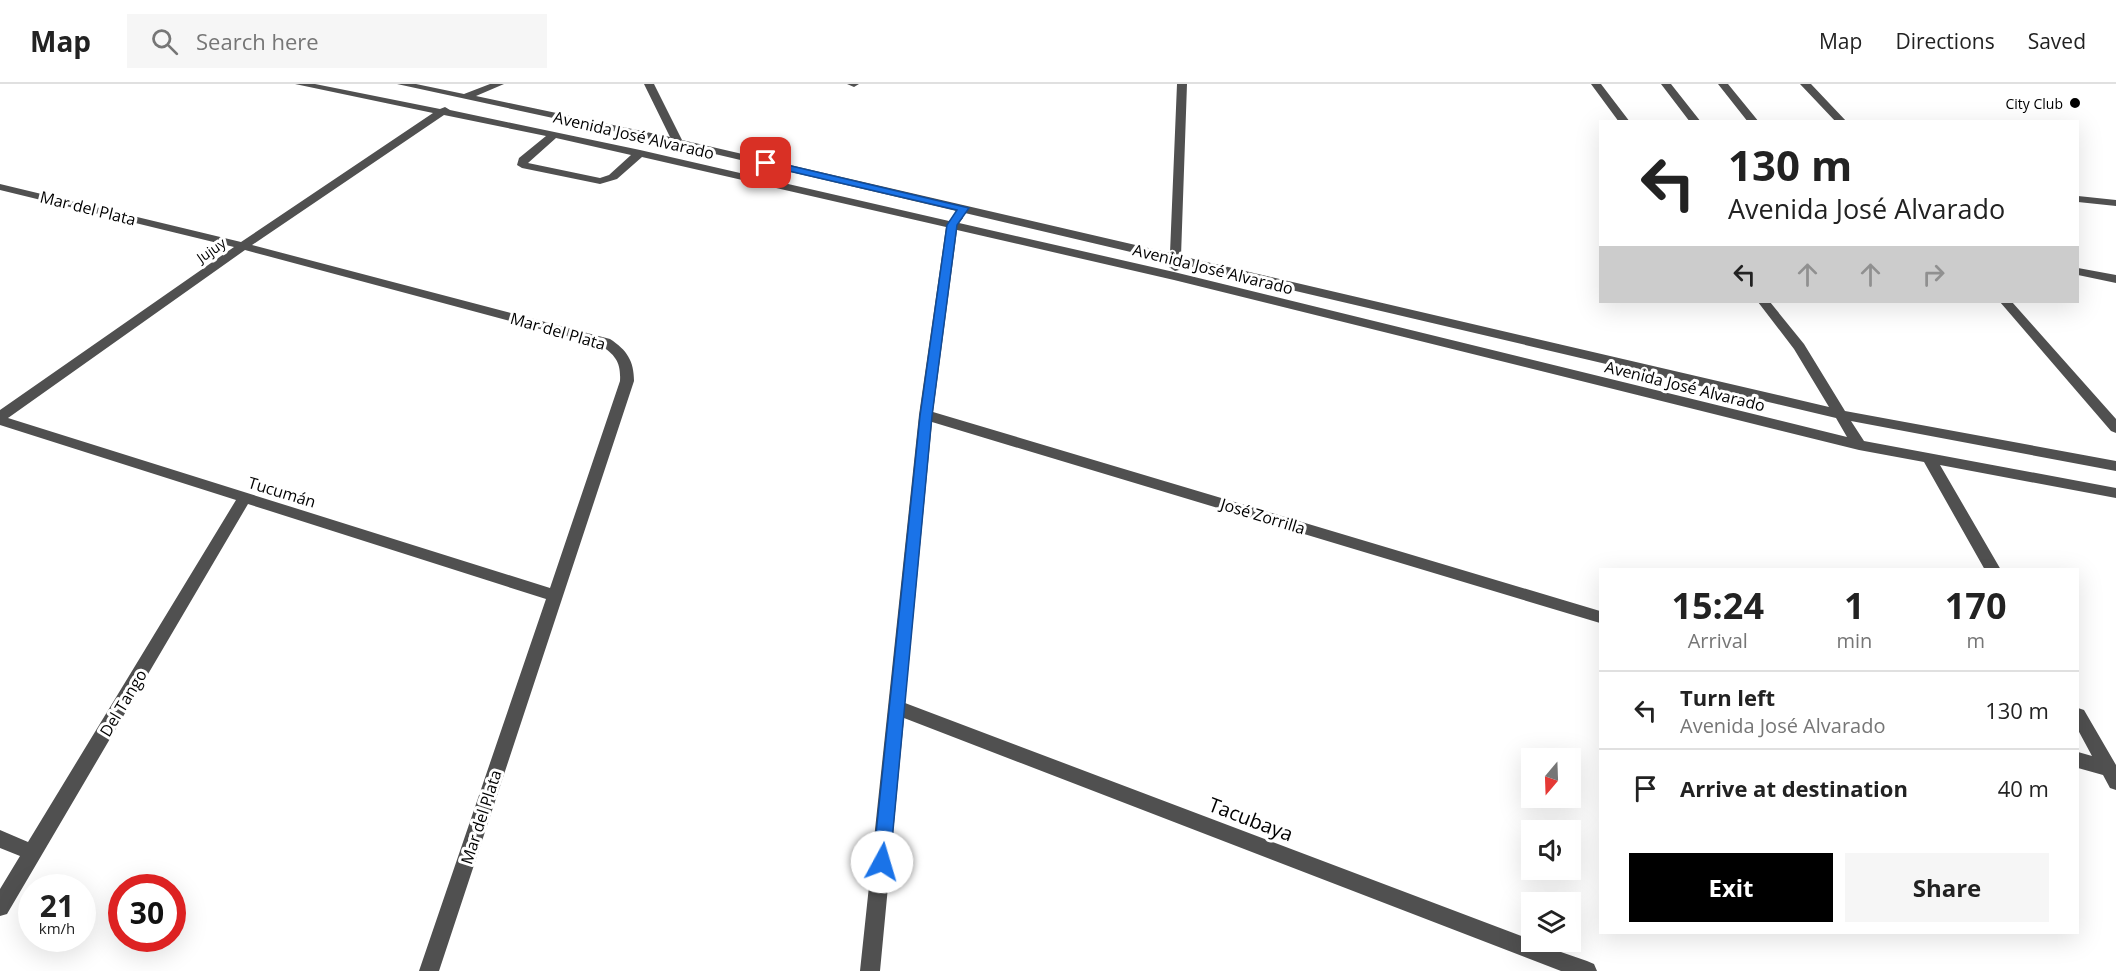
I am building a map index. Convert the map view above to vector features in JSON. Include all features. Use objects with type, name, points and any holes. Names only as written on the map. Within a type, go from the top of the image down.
[{"type":"street","name":"Avenida José Alvarado","points":[[300,84],[554,134],[1174,276],[1859,445],[2116,493]]},
{"type":"street","name":"Avenida José Alvarado","points":[[402,84],[678,142],[1843,415],[2116,466]]},
{"type":"street","name":"Jujuy","points":[[0,418],[243,246],[441,112],[467,96],[499,84]]},
{"type":"street","points":[[649,84],[678,142],[686,164]]},
{"type":"street","points":[[1174,276],[1182,84]]},
{"type":"street","points":[[1596,84],[1623,120]]},
{"type":"street","points":[[1666,84],[1694,120]]},
{"type":"street","points":[[1723,84],[1752,120]]},
{"type":"street","points":[[1805,84],[1840,120]]},
{"type":"street","points":[[554,134],[523,160],[522,165],[600,182],[613,177],[640,153]]},
{"type":"street","name":"Mar del Plata","points":[[0,187],[243,246],[605,342],[621,351],[628,363],[627,381],[429,971]]},
{"type":"street","points":[[2079,199],[2116,203]]},
{"type":"street","points":[[870,971],[926,416],[952,225],[964,208]]},
{"type":"street","points":[[2079,272],[2116,279]]},
{"type":"street","points":[[1765,303],[1800,347],[1859,445]]},
{"type":"street","points":[[2007,303],[2116,428]]},
{"type":"street","name":"José Zorrilla","points":[[926,416],[1599,617]]},
{"type":"street","name":"Tucumán","points":[[0,418],[244,499],[554,595]]},
{"type":"street","points":[[1930,460],[1992,568]]},
{"type":"street","name":"Del Tango","points":[[0,907],[244,499]]},
{"type":"street","name":"Tacubaya","points":[[898,708],[1587,971]]},
{"type":"street","points":[[2079,717],[2112,776]]},
{"type":"street","points":[[2079,760],[2112,776]]},
{"type":"street","points":[[0,839],[33,853]]},
{"type":"place","name":"City Club","points":[[2075,103]]},
{"type":"route","points":[[766,163],[964,208],[952,225],[926,416],[882,862]]}]
